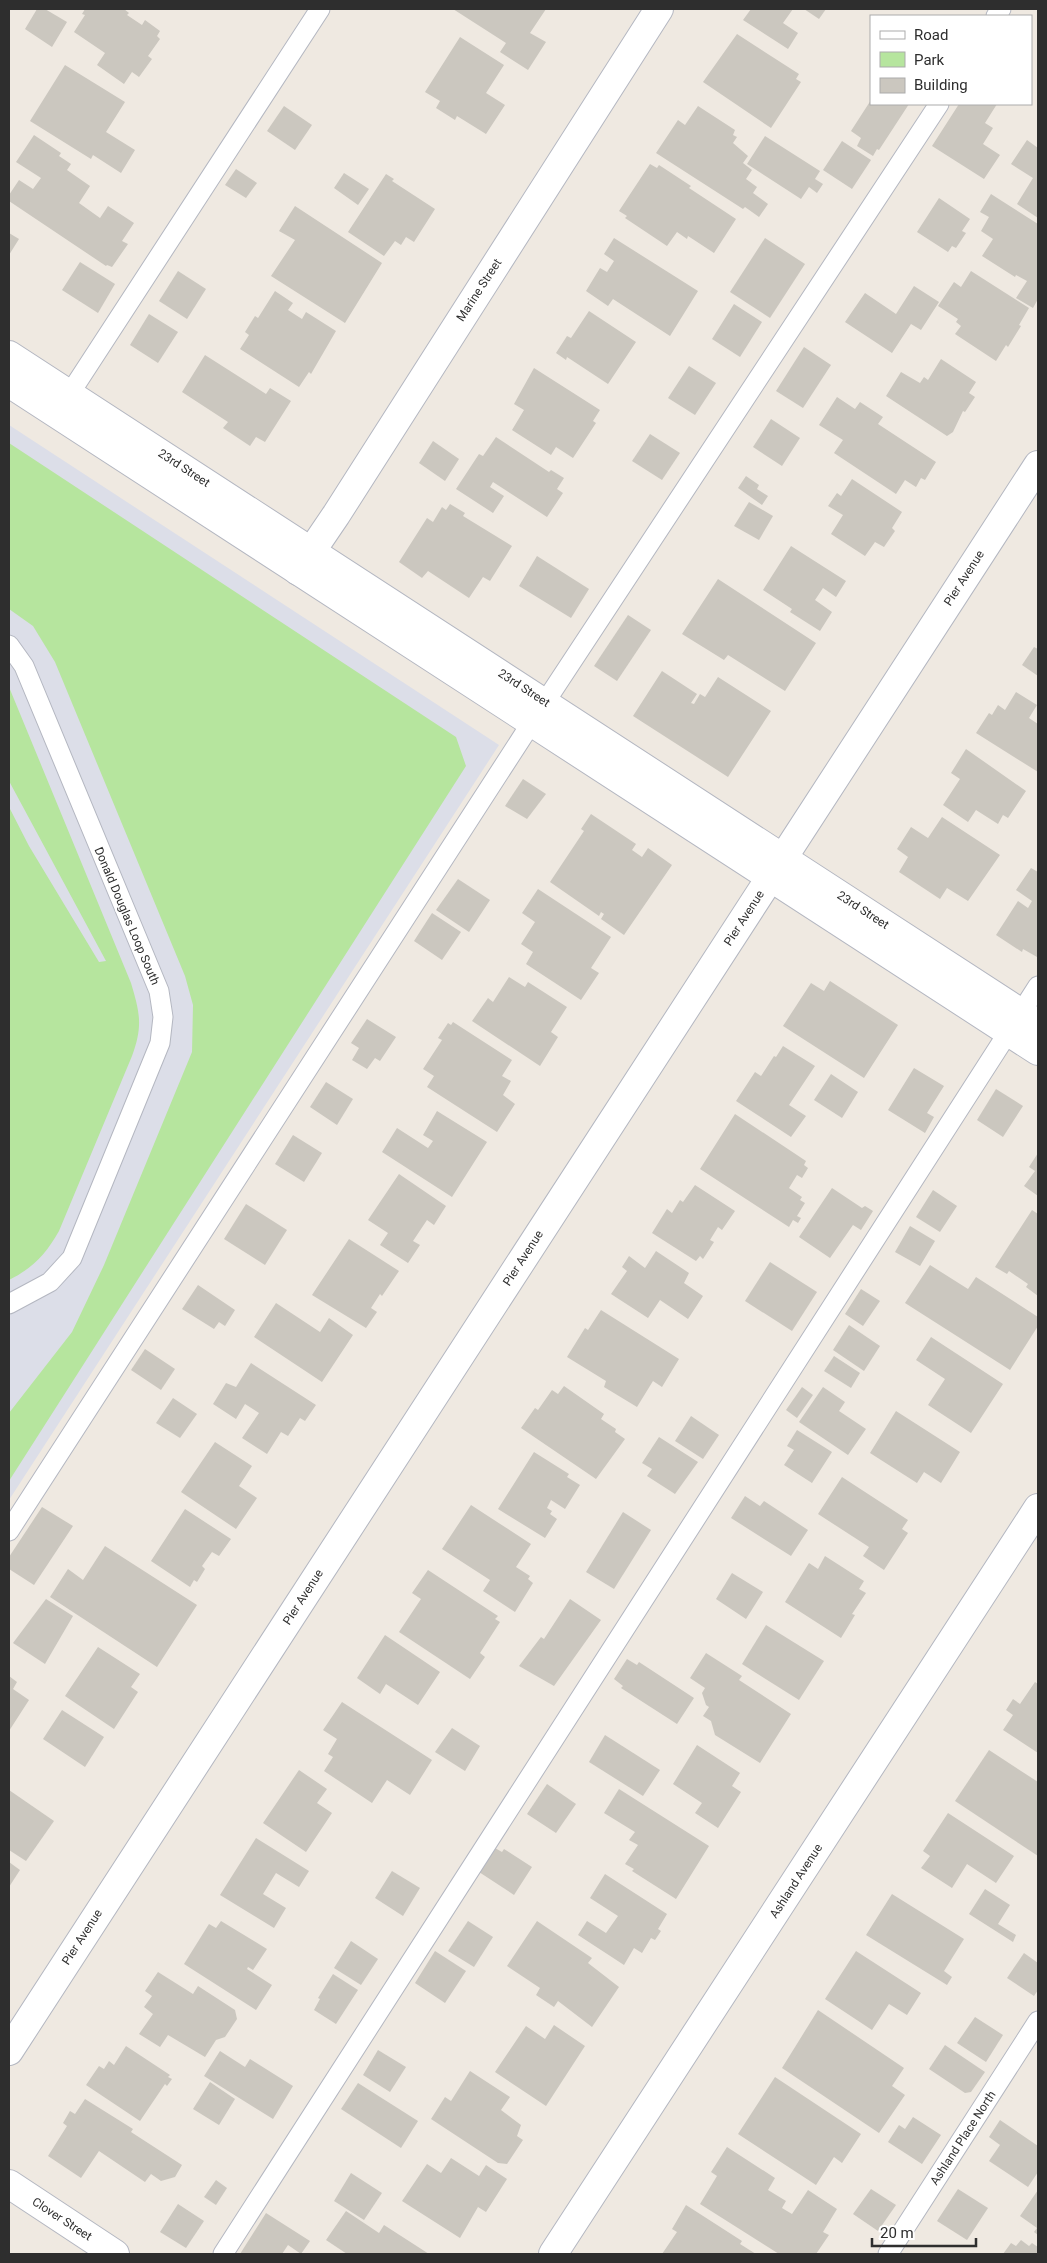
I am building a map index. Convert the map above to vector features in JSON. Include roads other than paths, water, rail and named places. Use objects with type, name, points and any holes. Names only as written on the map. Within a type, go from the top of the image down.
[{"type":"street","name":"Marine Street","points":[[305,561],[659,9]]},
{"type":"street","name":"23rd Street","points":[[9,355],[62,404],[777,867],[1023,1023],[1038,1051]]},
{"type":"street","name":"23rd Street","points":[[9,384],[62,404]]},
{"type":"street","name":"Pier Avenue","points":[[9,2051],[1038,465]]},
{"type":"street","name":"Ashland Avenue","points":[[553,2254],[1038,1508]]},
{"type":"street","name":"Clover Street","points":[[9,2184],[115,2254]]},
{"type":"lane","points":[[62,404],[320,9]]},
{"type":"lane","points":[[9,1531],[538,712],[937,105]]},
{"type":"lane","name":"Donald Douglas Loop South","points":[[9,645],[24,666],[159,991],[163,1017],[160,1044],[72,1258],[50,1282],[21,1300],[9,1304]]},
{"type":"lane","points":[[222,2254],[1023,1023],[1038,986]]},
{"type":"lane","name":"Ashland Place North","points":[[888,2254],[1038,2021]]}]
